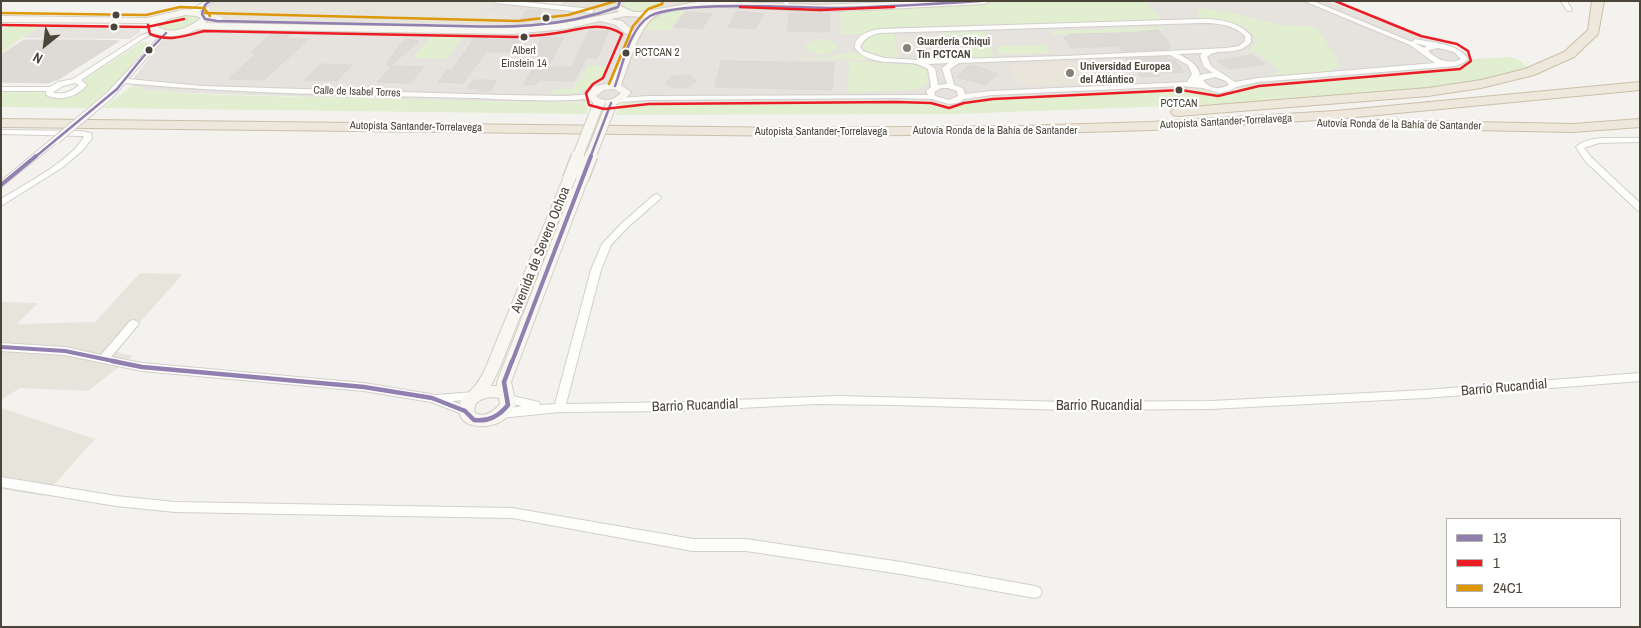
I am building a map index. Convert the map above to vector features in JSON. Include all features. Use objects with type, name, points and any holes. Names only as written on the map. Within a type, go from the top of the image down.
[{"type":"highway","name":"Autovía Ronda de la Bahía de Santander","points":[[1178,112],[1465,88],[1516,77],[1553,63],[1585,42],[1598,23],[1598,1]]},
{"type":"highway","name":"Autopista Santander-Torrelavega","points":[[1,112],[820,120],[1178,112],[1369,101],[1640,75]]},
{"type":"highway","name":"Autopista Santander-Torrelavega","points":[[1,123],[889,132],[1085,128],[1281,119],[1432,107],[1640,86]]},
{"type":"highway","name":"Autovía Ronda de la Bahía de Santander","points":[[889,132],[1146,130],[1345,124],[1573,128],[1640,123]]},
{"type":"main road","points":[[740,1],[820,4],[894,1]]},
{"type":"main road","points":[[611,86],[638,30],[652,14],[669,5],[703,4],[820,8],[985,1]]},
{"type":"main road","points":[[204,13],[224,21],[518,27],[583,19],[603,14],[619,4],[629,14],[632,23],[611,86]]},
{"type":"main road","points":[[159,27],[188,13],[506,31],[553,28],[629,14],[652,14]]},
{"type":"main road","points":[[1,21],[159,27],[182,31],[204,13]]},
{"type":"main road","points":[[593,21],[619,23],[629,32]]},
{"type":"main road","points":[[611,86],[621,88],[626,92],[614,103],[596,101],[594,91],[611,86]]},
{"type":"main road","name":"Avenida de Severo Ochoa","points":[[507,397],[504,382],[576,179],[596,101]]},
{"type":"main road","name":"Avenida de Severo Ochoa","points":[[475,395],[486,381],[493,367],[576,179],[614,103]]},
{"type":"main road","points":[[492,390],[507,397],[508,405],[500,414],[489,420],[481,421],[468,416],[465,411],[466,405],[475,395],[492,390]]},
{"type":"street","points":[[496,1],[591,11]]},
{"type":"street","points":[[1307,1],[1412,44],[1438,61],[1454,63]]},
{"type":"street","points":[[1181,84],[1203,76],[1212,75],[1233,81],[1258,80],[1454,63],[1462,62],[1465,57],[1455,50],[1414,40],[1318,1]]},
{"type":"street","points":[[1564,1],[1570,10]]},
{"type":"street","points":[[1200,20],[1238,28],[1248,36],[1248,42],[1241,48],[1170,54],[918,62],[883,60],[860,52],[857,47],[858,41],[872,33],[890,31],[1106,25],[1200,20]]},
{"type":"street","points":[[1,185],[109,96],[124,81],[159,27]]},
{"type":"street","points":[[75,81],[159,27]]},
{"type":"street","points":[[1408,68],[1424,62],[1430,47],[1435,46]]},
{"type":"street","points":[[1209,51],[1203,56],[1204,61],[1213,71],[1233,81]]},
{"type":"street","points":[[1170,54],[1184,59],[1193,66],[1196,74],[1190,82]]},
{"type":"street","points":[[951,87],[946,68],[958,60]]},
{"type":"street","points":[[918,62],[931,68],[935,88]]},
{"type":"street","points":[[1198,79],[1203,86]]},
{"type":"street","points":[[1,89],[50,89],[59,84],[75,81],[81,82],[82,87],[68,94],[52,95],[49,93],[50,89]]},
{"type":"street","name":"Calle de Isabel Torres","points":[[124,81],[208,88],[596,101]]},
{"type":"street","points":[[932,97],[930,91],[935,88],[951,87],[961,93],[1181,84],[1223,90],[1231,88],[1233,81]]},
{"type":"street","points":[[614,103],[649,98],[932,97],[955,102],[961,93]]},
{"type":"street","points":[[1,132],[81,133],[88,135],[88,138],[56,166],[1,203]]},
{"type":"street","points":[[1640,140],[1594,141],[1585,143],[1580,147],[1588,159],[1640,208]]},
{"type":"street","points":[[558,408],[596,270],[607,244],[625,225],[657,198]]},
{"type":"street","points":[[104,358],[134,323]]},
{"type":"street","points":[[1,348],[65,352],[104,358],[142,367],[364,387],[432,398],[465,411]]},
{"type":"street","name":"Barrio Rucandial","points":[[500,414],[558,408],[663,407],[838,400],[1073,406],[1231,405],[1334,400],[1640,377]]},
{"type":"street","points":[[432,398],[475,395]]},
{"type":"street","name":"Barrio Rucandial","points":[[507,397],[522,404],[558,408]]},
{"type":"street","points":[[1,482],[116,501],[175,507],[512,513],[693,544],[746,545],[901,568],[1035,592]]},
{"type":"shaded area","points":[[202,1],[536,1],[534,4],[560,5],[565,1],[610,1],[608,6],[595,13],[516,5],[483,12],[509,17],[503,25],[223,18],[209,13],[209,7],[195,6]]},
{"type":"shaded area","points":[[610,1],[1327,1],[1463,51],[1469,55],[1472,62],[1454,68],[1235,89],[1227,93],[1198,90],[971,100],[950,106],[926,101],[762,104],[452,101],[188,93],[138,90],[141,88],[132,86],[134,78],[161,43],[174,35],[200,28],[212,28],[223,18],[503,25],[509,17],[483,12],[487,6],[517,4],[595,13],[607,6]]},
{"type":"shaded area","points":[[41,26],[140,27],[140,32],[130,39],[23,38]]},
{"type":"shaded area","points":[[674,31],[796,34],[802,36],[797,59],[672,57],[662,60],[656,75],[635,75],[646,42],[657,35]]},
{"type":"shaded area","points":[[197,35],[212,36],[161,78],[147,78],[152,62],[181,38],[194,38]]},
{"type":"shaded area","name":"Guardería Chiqui Tin PCTCAN","points":[[896,36],[913,36],[917,54],[899,54]]},
{"type":"shaded area","name":"Universidad Europea del Atlántico","points":[[1120,60],[1134,82],[1019,86],[1008,64]]},
{"type":"shaded area","points":[[511,72],[531,72],[521,88],[502,87]]},
{"type":"shaded area","points":[[140,273],[183,274],[114,351],[133,356],[88,391],[20,388],[1,400],[1,302],[38,303],[17,324],[95,322]]},
{"type":"shaded area","points":[[1,408],[95,439],[44,496],[1,489]]},
{"type":"green space","points":[[625,1],[664,2],[657,9],[639,12],[628,10],[624,7]]},
{"type":"green space","points":[[1041,1],[1145,1],[1162,20],[889,27],[889,29],[865,34],[840,34],[841,10]]},
{"type":"green space","points":[[1200,8],[1237,14],[1280,25],[1316,27],[1334,53],[1340,66],[1329,71],[1261,76],[1276,73],[1279,69],[1254,52],[1244,52],[1251,49],[1256,42],[1254,35],[1248,29],[1231,22],[1196,18]]},
{"type":"green space","points":[[685,9],[670,30],[644,30],[647,25],[657,18]]},
{"type":"green space","points":[[185,14],[197,16],[198,22],[177,30],[158,29],[158,25],[166,19]]},
{"type":"green space","points":[[10,25],[41,26],[1,53],[1,30]]},
{"type":"green space","points":[[1162,27],[1164,30],[1053,35],[1051,31]]},
{"type":"green space","points":[[894,32],[899,59],[874,56],[862,46],[867,38],[871,36]]},
{"type":"green space","points":[[434,33],[465,34],[447,59],[413,58]]},
{"type":"green space","points":[[940,33],[985,33],[988,41],[943,42]]},
{"type":"green space","points":[[818,39],[828,40],[836,44],[837,48],[829,53],[821,54],[805,49],[806,44]]},
{"type":"green space","points":[[142,42],[149,43],[117,82],[88,108],[1,107],[1,91],[46,90],[55,97],[86,85],[83,80]]},
{"type":"green space","points":[[1045,45],[1050,53],[999,54],[996,46]]},
{"type":"green space","points":[[990,47],[994,57],[947,58],[944,48]]},
{"type":"green space","points":[[850,52],[860,53],[876,60],[797,59],[825,58]]},
{"type":"green space","points":[[1509,57],[1520,60],[1528,69],[1483,81],[1430,89],[1224,104],[954,114],[616,115],[620,105],[585,104],[588,108],[586,114],[103,108],[132,86],[142,87],[139,90],[192,94],[425,100],[639,103],[926,101],[950,106],[970,100],[1198,90],[1227,93],[1248,86],[1460,67],[1472,63],[1472,59]]},
{"type":"green space","points":[[849,61],[918,65],[926,68],[929,82],[913,90],[848,93]]},
{"type":"green space","points":[[588,65],[609,66],[601,81],[589,85],[578,93],[550,94],[554,89],[572,89]]},
{"type":"building","points":[[527,10],[542,10],[535,20],[521,20]]},
{"type":"building","points":[[738,11],[764,14],[755,29],[728,27]]},
{"type":"building","points":[[686,12],[712,14],[702,29],[675,27]]},
{"type":"building","points":[[790,13],[830,14],[829,32],[788,31]]},
{"type":"building","points":[[1158,30],[1170,44],[1169,49],[1122,51],[1118,46],[1071,48],[1064,38],[1071,34],[1132,33]]},
{"type":"building","points":[[589,31],[609,31],[597,58],[586,58],[574,81],[539,80],[536,85],[524,84],[540,56],[532,56],[542,37],[563,38],[548,67],[571,67]]},
{"type":"building","points":[[272,33],[290,34],[285,39],[309,39],[264,80],[228,79],[257,53],[251,53]]},
{"type":"building","points":[[476,36],[488,37],[486,39],[522,40],[514,52],[486,52],[463,83],[438,82],[447,70],[452,70]]},
{"type":"building","points":[[407,39],[419,41],[390,66],[387,64],[401,44]]},
{"type":"building","points":[[24,40],[119,41],[59,79],[48,83],[1,82],[1,55]]},
{"type":"building","points":[[1253,55],[1265,64],[1228,69],[1217,61]]},
{"type":"building","points":[[1167,57],[1167,59],[1175,60],[1184,72],[1158,73],[1160,76],[1141,77],[1126,59]]},
{"type":"building","points":[[722,61],[834,63],[832,90],[715,87]]},
{"type":"building","points":[[321,64],[352,65],[337,81],[305,80]]},
{"type":"building","points":[[970,65],[998,74],[985,85],[957,77]]},
{"type":"building","points":[[392,66],[424,67],[410,83],[378,82]]},
{"type":"building","points":[[690,76],[696,81],[689,86],[681,88],[672,87],[666,83],[672,77]]},
{"type":"building","points":[[474,80],[497,81],[490,91],[477,91],[479,89],[468,88]]},
{"type":"transit line","name":"13","points":[[210,1],[205,5],[202,14],[205,19],[217,21],[518,27],[569,22],[594,16],[618,7],[620,1]]},
{"type":"transit line","name":"24C1","points":[[205,13],[518,21],[568,15],[616,1]]},
{"type":"transit line","name":"24C1","points":[[609,84],[633,26],[648,9],[662,4],[663,1]]},
{"type":"transit line","name":"13","points":[[615,86],[638,28],[651,15],[665,10],[707,6],[841,8],[980,1]]},
{"type":"transit line","name":"1","points":[[148,25],[150,34],[159,38],[171,39],[204,31],[517,37],[553,34],[588,27],[607,27],[615,29],[622,34],[603,78],[593,84],[586,93],[589,105],[604,109],[649,104],[896,102],[931,103],[949,108],[964,103],[993,99],[1181,90],[1218,96],[1259,86],[1460,69],[1471,61],[1468,51],[1457,44],[1421,36],[1335,1]]},
{"type":"transit line","name":"24C1","points":[[1,13],[146,15],[180,7],[204,8],[210,16]]},
{"type":"transit line","name":"1","points":[[740,7],[820,10],[894,7]]},
{"type":"transit line","name":"1","points":[[1,25],[147,27],[184,19]]},
{"type":"transit line","name":"13","points":[[1,185],[117,89],[143,57],[166,33]]},
{"type":"transit line","name":"13","points":[[465,411],[474,420],[479,421],[497,415],[508,405],[504,382],[611,103]]},
{"type":"transit line","name":"13","points":[[1,347],[65,351],[142,367],[364,387],[432,398],[465,411]]},
{"type":"place","name":"Albert Einstein 14","points":[[524,37]]},
{"type":"place","name":"Guardería Chiqui Tin PCTCAN","points":[[907,48]]},
{"type":"place","name":"PCTCAN 2","points":[[626,53]]},
{"type":"place","name":"Universidad Europea del Atlántico","points":[[1070,73]]},
{"type":"place","name":"PCTCAN","points":[[1179,90]]}]
